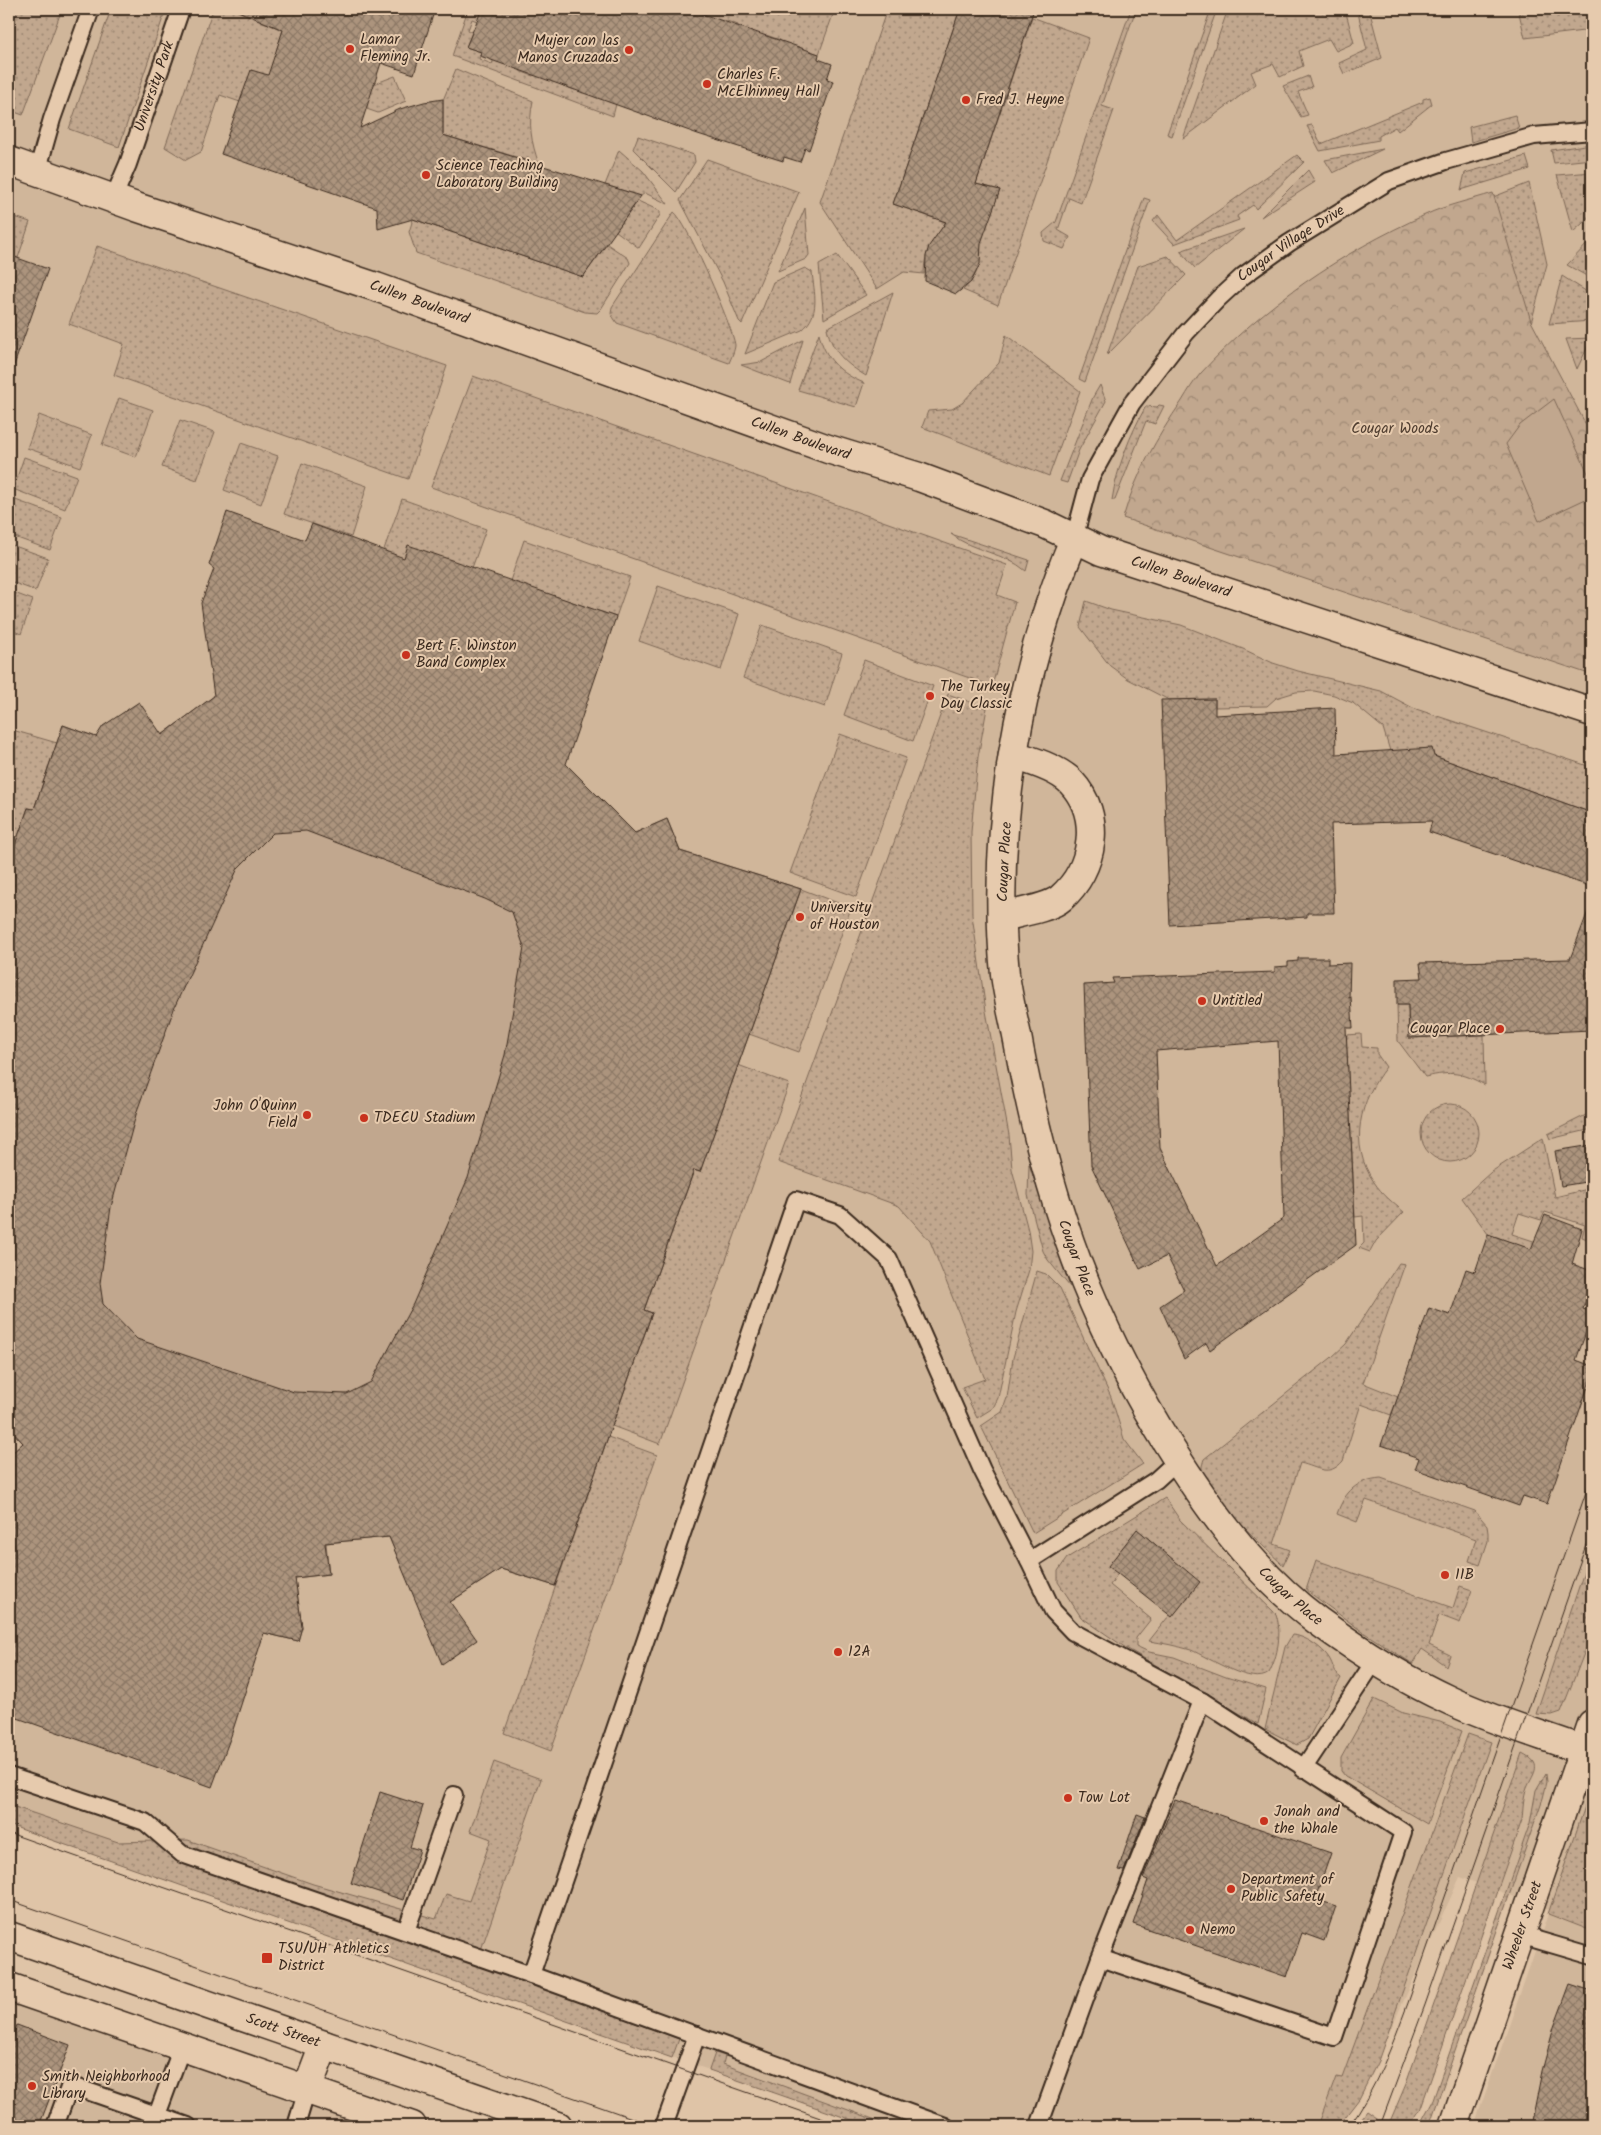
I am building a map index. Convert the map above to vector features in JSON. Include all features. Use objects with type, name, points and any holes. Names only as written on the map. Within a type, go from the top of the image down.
[{"type":"street","name":"Cullen Boulevard","points":[[9,161],[113,199],[386,290],[828,449],[919,477],[1045,524],[1110,554],[1592,712]]},
{"type":"street","name":"Cougar Place","points":[[1074,539],[1056,584],[1036,646],[1013,755],[1003,851],[1002,917],[1006,977],[1032,1116],[1054,1196],[1084,1282],[1106,1334],[1132,1384],[1195,1488],[1227,1530],[1283,1590],[1317,1620],[1411,1681],[1452,1702],[1506,1724],[1583,1750]]},
{"type":"street","points":[[1002,917],[1060,900],[1079,877],[1092,842],[1088,807],[1071,782],[1039,763],[1013,755]]},
{"type":"street","name":"Wheeler Street","points":[[1454,2126],[1592,1724]]},
{"type":"street","name":"Scott Street","points":[[9,1936],[558,2126]]},
{"type":"street","points":[[9,1987],[406,2125]]},
{"type":"street","points":[[307,2090],[324,2045]]},
{"type":"lane","points":[[37,172],[47,136],[91,9]]},
{"type":"lane","name":"University Park","points":[[113,199],[128,164],[181,9]]},
{"type":"lane","name":"Cougar Village Drive","points":[[1074,539],[1086,490],[1132,403],[1186,333],[1243,276],[1289,243],[1389,181],[1446,161],[1534,136],[1592,131]]},
{"type":"lane","points":[[531,1975],[796,1200],[840,1215],[889,1259],[982,1470],[1053,1611],[1073,1632],[1202,1701],[1303,1769],[1403,1832],[1334,2037],[1100,1958]]},
{"type":"lane","points":[[1028,1561],[1156,1480],[1178,1460]]},
{"type":"lane","points":[[1303,1769],[1376,1659]]},
{"type":"lane","points":[[1039,2126],[1100,1958],[1202,1701]]},
{"type":"lane","points":[[9,1776],[145,1822],[182,1854],[531,1975],[945,2126]]},
{"type":"lane","points":[[406,1932],[454,1795]]},
{"type":"lane","points":[[1520,1935],[1592,1956]]},
{"type":"lane","points":[[664,2126],[697,2035]]},
{"type":"lane","points":[[157,2115],[182,2047]]},
{"type":"lane","points":[[55,2126],[70,2085],[188,2126]]},
{"type":"lane","points":[[296,2126],[307,2090]]},
{"type":"shaded area","name":"University of Houston","points":[[9,9],[1592,9],[1592,1925],[1460,1877],[1359,2099],[1338,2126],[869,2126],[9,1825]]},
{"type":"shaded area","points":[[1548,1914],[1592,1931],[1592,2126],[1474,2126]]},
{"type":"shaded area","points":[[9,2000],[213,2071],[370,2126],[9,2126]]},
{"type":"green space","points":[[9,9],[62,9],[23,115],[9,110]]},
{"type":"green space","points":[[111,9],[166,9],[119,147],[69,129]]},
{"type":"green space","points":[[213,9],[259,9],[258,13],[264,15],[263,22],[283,30],[277,49],[274,77],[240,102],[220,95],[201,152],[186,160],[165,147]]},
{"type":"green space","points":[[468,9],[482,9],[477,21],[472,19],[468,30],[472,32],[466,47],[481,52],[479,59],[492,64],[495,56],[522,65],[520,71],[533,76],[536,69],[565,80],[563,86],[575,90],[577,83],[616,104],[613,116],[452,56]]},
{"type":"green space","points":[[688,9],[835,9],[819,54],[806,50],[804,54],[779,45],[780,40],[766,35],[764,41],[737,31],[738,25],[724,20],[721,27]]},
{"type":"green space","points":[[887,9],[960,9],[893,204],[945,222],[939,236],[926,256],[924,274],[904,272],[877,289],[820,202]]},
{"type":"green space","points":[[1131,9],[1136,9],[1102,106],[1114,110],[1081,203],[1069,198],[1058,230],[1070,237],[1064,249],[1044,241],[1043,233],[1056,222]]},
{"type":"green space","points":[[1211,9],[1217,9],[1172,136],[1167,134]]},
{"type":"green space","points":[[1228,9],[1345,9],[1354,43],[1336,51],[1329,39],[1299,51],[1303,66],[1280,77],[1273,64],[1251,72],[1256,84],[1183,139]]},
{"type":"green space","points":[[1357,9],[1369,9],[1382,58],[1344,74],[1339,63],[1367,50]]},
{"type":"green space","points":[[1518,9],[1592,9],[1592,30],[1525,38]]},
{"type":"green space","points":[[1032,17],[1089,38],[998,305],[963,290],[976,273],[982,237],[1000,190],[976,184]]},
{"type":"green space","points":[[456,69],[533,101],[531,133],[539,164],[443,135],[443,100]]},
{"type":"green space","points":[[395,76],[406,101],[378,113],[358,106],[368,81],[374,84]]},
{"type":"green space","points":[[1308,76],[1312,87],[1298,92],[1308,115],[1301,117],[1283,86]]},
{"type":"green space","points":[[1430,97],[1432,104],[1398,131],[1395,127],[1379,136],[1379,140],[1320,151],[1307,126],[1312,125],[1321,144],[1423,102],[1423,99]]},
{"type":"green space","points":[[1515,115],[1519,128],[1471,142],[1469,127]]},
{"type":"green space","points":[[638,136],[694,155],[695,162],[676,192],[633,149]]},
{"type":"green space","points":[[1592,144],[1592,159],[1554,163],[1551,150]]},
{"type":"green space","points":[[1383,149],[1333,173],[1325,160]]},
{"type":"green space","points":[[619,150],[643,171],[668,204],[645,193],[641,196],[605,185]]},
{"type":"green space","points":[[1297,155],[1304,162],[1256,209],[1253,205],[1237,216],[1239,220],[1174,244],[1153,221],[1158,215],[1177,240]]},
{"type":"green space","points":[[1526,156],[1530,169],[1461,190],[1465,173]]},
{"type":"green space","points":[[707,159],[799,192],[742,324],[723,282],[680,200]]},
{"type":"green space","points":[[1308,170],[1315,182],[1261,217]]},
{"type":"green space","points":[[1592,172],[1592,215],[1573,232],[1557,175]]},
{"type":"green space","points":[[1529,183],[1547,264],[1531,323],[1373,244]]},
{"type":"green space","name":"Cougar Woods","points":[[1493,193],[1531,321],[1592,436],[1592,675],[1123,518],[1134,487],[1148,457],[1191,386],[1225,348],[1250,325],[1305,282],[1364,246],[1433,211]]},
{"type":"green space","points":[[1144,198],[1150,200],[1085,382],[1079,379]]},
{"type":"green space","points":[[638,201],[660,211],[660,215],[639,248],[616,231]]},
{"type":"green space","points":[[805,208],[809,255],[806,259],[778,271]]},
{"type":"green space","points":[[674,212],[680,219],[698,253],[726,318],[735,345],[729,363],[617,323],[611,314],[612,307]]},
{"type":"green space","points":[[9,215],[30,222],[18,258],[9,255]]},
{"type":"green space","points":[[413,219],[583,277],[607,244],[628,258],[630,263],[601,309],[597,313],[585,312],[416,253],[409,232]]},
{"type":"green space","points":[[1244,229],[1195,268],[1180,251]]},
{"type":"green space","points":[[1592,239],[1592,279],[1567,265]]},
{"type":"green space","points":[[97,246],[447,366],[408,479],[114,375],[124,344],[69,324]]},
{"type":"green space","points":[[837,255],[866,295],[824,319],[819,265]]},
{"type":"green space","points":[[1168,256],[1186,275],[1107,355],[1138,266]]},
{"type":"green space","points":[[805,268],[812,272],[815,295],[814,310],[808,324],[802,330],[745,354],[773,282]]},
{"type":"green space","points":[[1562,276],[1592,295],[1592,321],[1549,324]]},
{"type":"green space","points":[[893,292],[866,376],[846,362],[836,351],[827,328]]},
{"type":"green space","points":[[819,333],[825,350],[835,364],[848,375],[864,383],[856,407],[798,390]]},
{"type":"green space","points":[[1006,335],[1080,391],[1049,476],[922,427],[928,411],[952,409],[962,403],[999,363]]},
{"type":"green space","points":[[1592,338],[1577,369],[1566,339]]},
{"type":"green space","points":[[803,340],[790,384],[741,365],[761,362]]},
{"type":"green space","points":[[473,376],[1007,565],[997,595],[1015,602],[992,686],[431,487]]},
{"type":"green space","points":[[1100,385],[1106,401],[1079,450],[1067,483],[1060,481],[1093,397]]},
{"type":"green space","points":[[119,398],[153,410],[136,457],[102,445]]},
{"type":"green space","points":[[1554,399],[1592,482],[1592,496],[1539,521],[1506,444],[1520,425]]},
{"type":"green space","points":[[1159,405],[1164,406],[1155,424],[1146,421],[1115,500],[1112,500],[1121,463],[1140,417],[1146,406],[1157,407]]},
{"type":"green space","points":[[39,415],[92,435],[80,467],[27,448]]},
{"type":"green space","points":[[180,420],[215,432],[197,480],[162,467]]},
{"type":"green space","points":[[241,443],[278,456],[261,504],[224,490]]},
{"type":"green space","points":[[24,457],[77,476],[65,509],[13,489]]},
{"type":"green space","points":[[302,463],[367,486],[351,537],[284,514]]},
{"type":"green space","points":[[10,498],[62,517],[50,550],[9,535]]},
{"type":"green space","points":[[402,499],[486,529],[472,568],[398,576],[377,569]]},
{"type":"green space","points":[[951,534],[1029,560],[1026,571],[1008,560],[969,545]]},
{"type":"green space","points":[[524,540],[630,577],[616,617],[510,581]]},
{"type":"green space","points":[[9,544],[48,558],[36,591],[9,581]]},
{"type":"green space","points":[[658,586],[739,614],[721,670],[639,641]]},
{"type":"green space","points":[[9,591],[33,600],[21,634],[9,629]]},
{"type":"green space","points":[[1086,601],[1111,610],[1181,625],[1273,663],[1381,691],[1413,708],[1585,765],[1592,769],[1592,813],[1434,756],[1390,751],[1383,728],[1353,703],[1334,695],[1314,691],[1296,692],[1276,698],[1267,706],[1215,707],[1215,699],[1169,700],[1128,679],[1110,666],[1080,627]]},
{"type":"green space","points":[[762,625],[842,653],[825,707],[743,678]]},
{"type":"green space","points":[[864,660],[933,686],[913,741],[844,715]]},
{"type":"green space","points":[[948,694],[987,708],[978,757],[971,832],[972,915],[986,1011],[1009,1135],[1012,1169],[1028,1230],[1031,1251],[1029,1270],[1016,1312],[998,1398],[993,1408],[977,1418],[962,1387],[985,1379],[930,1241],[899,1206],[778,1162]]},
{"type":"green space","name":"TDECU Stadium","points":[[214,696],[635,833],[667,819],[680,851],[801,889],[700,1172],[694,1170],[644,1310],[652,1313],[555,1586],[501,1569],[424,1619],[389,1537],[326,1543],[329,1574],[295,1578],[302,1627],[298,1641],[264,1633],[255,1658],[52,1594],[9,1577],[9,1542],[17,1544],[20,1537],[9,1532],[9,1456],[23,1443],[9,1428],[9,862],[28,808],[34,809],[63,725],[96,737],[162,735]]},
{"type":"green space","points":[[9,729],[57,743],[34,809],[28,808],[9,862]]},
{"type":"green space","points":[[840,734],[906,758],[856,897],[790,873]]},
{"type":"green space","points":[[801,889],[851,908],[799,1052],[749,1034]]},
{"type":"green space","points":[[1397,1005],[1408,1005],[1409,1038],[1484,1035],[1485,1085],[1469,1077],[1450,1073],[1425,1077],[1398,1041]]},
{"type":"green space","points":[[1361,1034],[1362,1047],[1377,1048],[1377,1054],[1386,1067],[1377,1080],[1364,1108],[1360,1123],[1361,1153],[1366,1168],[1374,1182],[1404,1212],[1376,1241],[1370,1252],[1359,1248],[1364,1243],[1363,1216],[1355,1217],[1346,1035]]},
{"type":"green space","points":[[738,1065],[789,1084],[660,1444],[612,1426],[652,1313],[644,1310],[694,1170],[699,1172]]},
{"type":"green space","points":[[1450,1104],[1466,1109],[1474,1117],[1479,1133],[1474,1149],[1466,1157],[1450,1162],[1434,1157],[1426,1149],[1421,1133],[1426,1117],[1434,1109]]},
{"type":"green space","points":[[1592,1112],[1592,1129],[1550,1139],[1548,1134]]},
{"type":"green space","points":[[1543,1138],[1555,1197],[1592,1188],[1592,1241],[1582,1237],[1585,1225],[1545,1212],[1541,1220],[1519,1213],[1512,1234],[1552,1247],[1547,1260],[1529,1249],[1488,1234],[1462,1198],[1491,1172]]},
{"type":"green space","points":[[1029,1164],[1070,1287],[1043,1251],[1028,1195]]},
{"type":"green space","points":[[1399,1263],[1405,1264],[1363,1383],[1398,1397],[1391,1415],[1361,1404],[1343,1461],[1338,1466],[1323,1470],[1300,1463],[1274,1544],[1290,1550],[1283,1565],[1239,1522],[1217,1497],[1203,1474],[1204,1459],[1346,1344]]},
{"type":"green space","points":[[1037,1271],[1046,1274],[1060,1288],[1111,1397],[1124,1439],[1143,1464],[1033,1533],[981,1426],[1002,1412],[1007,1398],[1013,1358]]},
{"type":"green space","points":[[608,1437],[657,1455],[551,1751],[504,1733]]},
{"type":"green space","points":[[1381,1478],[1475,1511],[1487,1525],[1488,1533],[1488,1541],[1480,1565],[1469,1561],[1476,1539],[1366,1500],[1357,1522],[1337,1514],[1344,1499],[1353,1488],[1365,1481]]},
{"type":"green space","points":[[1165,1498],[1180,1520],[1276,1614],[1279,1636],[1275,1659],[1269,1673],[1262,1676],[1242,1674],[1191,1650],[1149,1641],[1172,1612],[1118,1573],[1110,1585],[1151,1619],[1136,1638],[1136,1646],[1149,1652],[1174,1657],[1226,1677],[1266,1689],[1258,1724],[1126,1648],[1081,1617],[1058,1582],[1058,1571],[1067,1558]]},
{"type":"green space","points":[[1592,1548],[1592,1633],[1561,1712],[1552,1715],[1536,1714]]},
{"type":"green space","points":[[1316,1560],[1453,1608],[1460,1586],[1472,1590],[1460,1623],[1439,1615],[1429,1645],[1450,1655],[1446,1666],[1422,1649],[1413,1664],[1363,1632],[1306,1590]]},
{"type":"green space","points":[[1292,1635],[1313,1643],[1322,1650],[1341,1678],[1308,1739],[1297,1745],[1265,1729],[1285,1647]]},
{"type":"green space","points":[[1374,1699],[1403,1713],[1440,1722],[1462,1731],[1427,1824],[1345,1776],[1341,1771],[1341,1758]]},
{"type":"green space","points":[[1468,1734],[1491,1742],[1378,2061],[1359,2099],[1338,2126],[1318,2126],[1336,2077],[1342,2078]]},
{"type":"green space","points":[[1522,1753],[1533,1761],[1535,1769],[1527,1788],[1522,1820],[1420,2110],[1409,2126],[1388,2126],[1406,2084]]},
{"type":"green space","points":[[494,1762],[541,1779],[476,1964],[679,2039],[672,2058],[9,1825],[9,1805],[118,1842],[188,1840],[313,1884],[436,1919],[446,1894],[469,1901],[491,1839],[470,1831]]},
{"type":"green space","points":[[1546,1773],[1547,1782],[1543,1798],[1429,2126],[1419,2126],[1433,2100],[1530,1823],[1536,1790]]},
{"type":"green space","points":[[1592,1786],[1592,1931],[1548,1914]]},
{"type":"green space","points":[[715,2053],[725,2056],[723,2064],[892,2126],[869,2126],[709,2070]]},
{"type":"green space","points":[[1367,2111],[1377,2118],[1372,2126],[1356,2126]]},
{"type":"building","name":"Science Teaching Laboratory Building","points":[[233,9],[435,9],[414,74],[381,63],[360,128],[400,109],[443,99],[443,135],[641,196],[583,277],[413,219],[378,229],[377,208],[221,154],[251,70],[268,75],[283,30]]},
{"type":"building","name":"Charles F. McElhinney Hall","points":[[482,9],[688,9],[819,54],[818,59],[832,64],[827,79],[833,81],[809,150],[805,148],[800,162],[784,157],[783,161],[698,134],[480,56],[481,52],[466,47]]},
{"type":"building","name":"Fred J. Heyne","points":[[960,9],[1034,9],[976,184],[1000,190],[981,243],[980,264],[971,282],[956,294],[925,281],[926,256],[929,246],[946,222],[893,204]]},
{"type":"building","points":[[9,255],[48,269],[12,371],[9,371]]},
{"type":"building","name":"TDECU Stadium","points":[[227,512],[305,540],[312,524],[404,558],[408,545],[616,617],[566,764],[635,833],[667,819],[680,851],[801,889],[700,1172],[694,1170],[644,1310],[652,1313],[555,1586],[501,1569],[450,1602],[477,1640],[442,1664],[389,1537],[325,1543],[329,1574],[295,1578],[302,1627],[298,1641],[264,1633],[231,1736],[212,1787],[9,1715],[9,1456],[23,1443],[9,1428],[9,862],[28,808],[34,809],[63,725],[96,737],[103,726],[139,702],[162,735],[214,696],[201,603],[214,569],[209,565]],"holes":[[[306,831],[485,899],[512,912],[524,947],[505,1055],[468,1178],[413,1304],[371,1382],[347,1394],[294,1392],[137,1339],[103,1304],[100,1283],[111,1207],[137,1111],[175,1006],[238,868],[273,833]]]},
{"type":"building","points":[[1215,699],[1215,715],[1335,708],[1336,754],[1432,748],[1434,756],[1592,813],[1592,887],[1429,832],[1432,821],[1331,824],[1334,913],[1307,913],[1307,917],[1170,925],[1161,700]]},
{"type":"building","points":[[1590,906],[1592,906],[1592,1030],[1409,1038],[1408,1005],[1397,1005],[1397,979],[1422,978],[1420,963],[1570,959]]},
{"type":"building","points":[[1298,958],[1328,958],[1328,964],[1350,963],[1349,998],[1351,997],[1353,1028],[1346,1028],[1356,1245],[1210,1350],[1206,1343],[1184,1359],[1160,1306],[1184,1290],[1167,1256],[1140,1269],[1091,1165],[1084,985],[1114,983],[1112,978],[1275,972],[1275,967],[1288,966],[1288,962],[1298,961]],"holes":[[[1278,1041],[1284,1218],[1217,1266],[1160,1148],[1156,1051]]]},
{"type":"building","points":[[1592,1145],[1592,1181],[1561,1186],[1555,1151]]},
{"type":"building","points":[[1545,1215],[1582,1229],[1572,1264],[1592,1271],[1592,1282],[1583,1309],[1592,1312],[1592,1316],[1576,1360],[1592,1366],[1592,1375],[1547,1504],[1523,1496],[1519,1506],[1415,1469],[1419,1458],[1381,1445],[1429,1308],[1450,1315],[1466,1269],[1475,1272],[1488,1234],[1531,1249]]},
{"type":"building","points":[[1137,1529],[1200,1582],[1172,1617],[1108,1566]]},
{"type":"building","points":[[380,1792],[423,1806],[410,1847],[420,1850],[403,1900],[351,1883]]},
{"type":"building","name":"Department of Public Safety","points":[[1175,1800],[1331,1853],[1315,1899],[1336,1906],[1324,1941],[1302,1933],[1287,1977],[1133,1924],[1148,1880],[1143,1878]]},
{"type":"building","points":[[1137,1814],[1145,1817],[1124,1871],[1118,1870]]},
{"type":"building","points":[[1570,1984],[1592,1991],[1592,2126],[1531,2126],[1542,2071],[1554,2027]]},
{"type":"building","name":"Smith Neighborhood Library","points":[[17,2025],[70,2045],[39,2126],[9,2126],[9,2047]]},
{"type":"tram line","points":[[1349,2126],[1375,2082],[1408,2003],[1592,1475]]},
{"type":"tram line","points":[[1380,2126],[1425,2005],[1592,1528]]},
{"type":"tram line","points":[[9,1833],[843,2126]]},
{"type":"tram line","points":[[9,1900],[655,2126]]},
{"type":"place","name":"Lamar Fleming Jr.","points":[[350,49]]},
{"type":"place","name":"Mujer con las Manos Cruzadas","points":[[629,50]]},
{"type":"place","name":"Charles F. McElhinney Hall","points":[[707,84]]},
{"type":"place","name":"Fred J. Heyne","points":[[966,100]]},
{"type":"place","name":"Science Teaching Laboratory Building","points":[[426,175]]},
{"type":"place","name":"Bert F. Winston Band Complex","points":[[406,655]]},
{"type":"place","name":"The Turkey Day Classic","points":[[930,696]]},
{"type":"place","name":"University of Houston","points":[[800,917]]},
{"type":"place","name":"Untitled","points":[[1202,1001]]},
{"type":"place","name":"Cougar Place","points":[[1500,1029]]},
{"type":"place","name":"John O'Quinn Field","points":[[307,1115]]},
{"type":"place","name":"TDECU Stadium","points":[[364,1118]]},
{"type":"place","name":"11B","points":[[1445,1575]]},
{"type":"place","name":"12A","points":[[838,1652]]},
{"type":"place","name":"Tow Lot","points":[[1068,1798]]},
{"type":"place","name":"Jonah and the Whale","points":[[1264,1821]]},
{"type":"place","name":"Department of Public Safety","points":[[1231,1889]]},
{"type":"place","name":"Nemo","points":[[1190,1930]]},
{"type":"place","name":"TSU/UH Athletics District","points":[[267,1958]]},
{"type":"place","name":"Smith Neighborhood Library","points":[[32,2086]]}]
